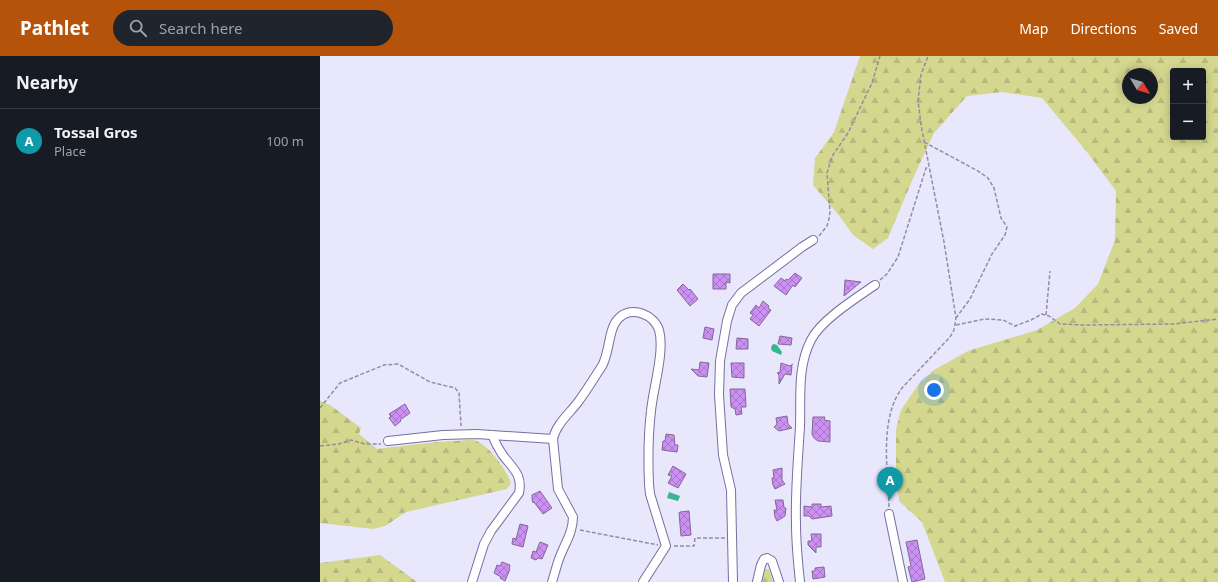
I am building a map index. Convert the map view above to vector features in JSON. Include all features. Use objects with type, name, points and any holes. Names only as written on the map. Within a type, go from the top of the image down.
[{"type":"street","points":[[733,582],[731,490],[723,455],[719,396],[720,361],[727,321],[732,306],[741,293],[813,240]]},
{"type":"street","points":[[800,582],[797,555],[796,516],[802,369],[811,340],[820,327],[875,285]]},
{"type":"street","points":[[552,582],[560,556],[572,528],[573,518],[558,489],[553,439],[556,430],[579,401],[605,360],[618,318],[625,314],[635,313],[645,315],[654,321],[660,336],[660,348],[650,421],[648,484],[666,546],[643,582]]},
{"type":"street","points":[[388,441],[461,434],[553,439]]},
{"type":"street","points":[[472,582],[484,544],[491,531],[519,493],[520,486],[519,475],[497,446],[492,435]]},
{"type":"street","points":[[889,514],[903,582]]},
{"type":"street","points":[[757,582],[760,565],[764,559],[767,558],[772,562],[779,582]]},
{"type":"path","points":[[813,240],[825,230],[829,219],[830,212],[827,173],[830,163],[833,155],[848,132],[872,83],[880,56]]},
{"type":"path","points":[[889,514],[887,438],[892,404],[896,395],[902,388],[950,337],[956,325],[918,100],[921,75],[928,56]]},
{"type":"path","points":[[924,142],[988,178],[994,188],[1001,218],[1007,227],[1005,235],[992,254],[970,299],[956,318]]},
{"type":"path","points":[[875,285],[887,274],[898,257],[926,168],[930,168]]},
{"type":"path","points":[[1046,315],[1050,271]]},
{"type":"path","points":[[956,325],[985,319],[1003,320],[1015,326],[1042,314],[1060,324],[1174,324],[1218,319]]},
{"type":"path","points":[[320,408],[340,383],[384,365],[398,364],[430,382],[455,388],[459,393],[461,434]]},
{"type":"path","points":[[320,446],[339,444],[351,440],[365,444],[379,445],[388,441]]},
{"type":"path","points":[[572,528],[666,546],[694,546],[695,538],[732,538]]},
{"type":"green space","points":[[860,56],[1218,56],[1218,582],[945,582],[922,522],[899,501],[896,467],[896,429],[901,410],[918,385],[934,370],[968,351],[1037,330],[1075,308],[1098,284],[1115,240],[1116,191],[1087,152],[1042,98],[1002,92],[967,96],[934,133],[888,238],[873,249],[853,235],[841,218],[813,185],[815,158],[834,132]]},
{"type":"green space","points":[[320,401],[330,405],[361,428],[359,434],[377,449],[436,442],[474,440],[491,452],[509,477],[511,483],[507,489],[406,512],[385,526],[373,529],[320,523]]},
{"type":"green space","points":[[380,555],[417,582],[320,582],[320,563]]},
{"type":"green space","points":[[764,569],[769,569],[773,582],[762,582]]},
{"type":"shaded area","points":[[772,345],[777,345],[782,352],[781,355],[772,351]]},
{"type":"shaded area","points":[[669,492],[680,496],[678,501],[667,498]]},
{"type":"building","points":[[795,273],[802,278],[795,287],[793,285],[786,295],[774,286],[781,278],[785,281],[786,279],[788,280]]},
{"type":"building","points":[[713,274],[730,274],[730,283],[726,282],[726,289],[713,289]]},
{"type":"building","points":[[845,280],[861,282],[844,296]]},
{"type":"building","points":[[683,284],[689,290],[690,289],[698,299],[690,306],[677,290]]},
{"type":"building","points":[[763,301],[771,310],[759,326],[750,319],[753,315],[750,313],[756,305],[759,308]]},
{"type":"building","points":[[705,327],[714,329],[712,340],[703,338]]},
{"type":"building","points":[[780,336],[792,338],[791,345],[778,344]]},
{"type":"building","points":[[737,338],[748,339],[748,349],[736,349]]},
{"type":"building","points":[[700,362],[709,363],[707,377],[698,376],[691,369],[699,370]]},
{"type":"building","points":[[731,363],[744,363],[744,378],[732,377]]},
{"type":"building","points":[[781,363],[790,366],[793,364],[791,366],[791,375],[785,374],[779,384],[779,375],[777,373],[780,372]]},
{"type":"building","points":[[730,389],[745,389],[746,407],[741,407],[742,414],[736,415],[735,409],[731,407]]},
{"type":"building","points":[[405,404],[410,413],[400,420],[401,421],[395,426],[389,418],[391,416],[389,414]]},
{"type":"building","points":[[787,416],[788,424],[792,428],[779,431],[774,427],[777,424],[776,418]]},
{"type":"building","points":[[813,417],[825,417],[824,420],[830,421],[830,442],[818,441],[814,438],[812,434]]},
{"type":"building","points":[[666,434],[674,435],[675,445],[678,445],[677,452],[662,450],[663,441],[665,441]]},
{"type":"building","points":[[673,466],[686,474],[678,488],[668,483],[672,476],[668,475]]},
{"type":"building","points":[[782,468],[782,480],[785,484],[775,489],[772,478],[774,478],[773,470]]},
{"type":"building","points":[[540,491],[552,508],[543,514],[534,502],[533,503],[532,499],[532,495]]},
{"type":"building","points":[[775,500],[783,500],[784,508],[786,508],[785,516],[777,521],[774,510],[777,510]]},
{"type":"building","points":[[812,504],[821,504],[821,507],[831,506],[832,516],[812,519],[809,516],[804,516],[804,506],[812,507]]},
{"type":"building","points":[[689,511],[691,535],[681,536],[679,513]]},
{"type":"building","points":[[520,524],[528,526],[523,547],[512,544],[513,538],[516,539]]},
{"type":"building","points":[[811,534],[821,534],[821,547],[816,547],[816,553],[808,545],[808,541],[812,541]]},
{"type":"building","points":[[917,540],[925,579],[912,582],[908,567],[911,566],[906,542]]},
{"type":"building","points":[[540,542],[548,545],[542,559],[538,558],[536,560],[531,558],[533,551],[536,552]]},
{"type":"building","points":[[502,562],[510,565],[505,581],[494,573],[497,565],[500,566]]},
{"type":"building","points":[[824,567],[825,577],[813,579],[812,571],[815,571],[815,568]]},
{"type":"place","name":"Tossal Gros","points":[[890,500]]}]
